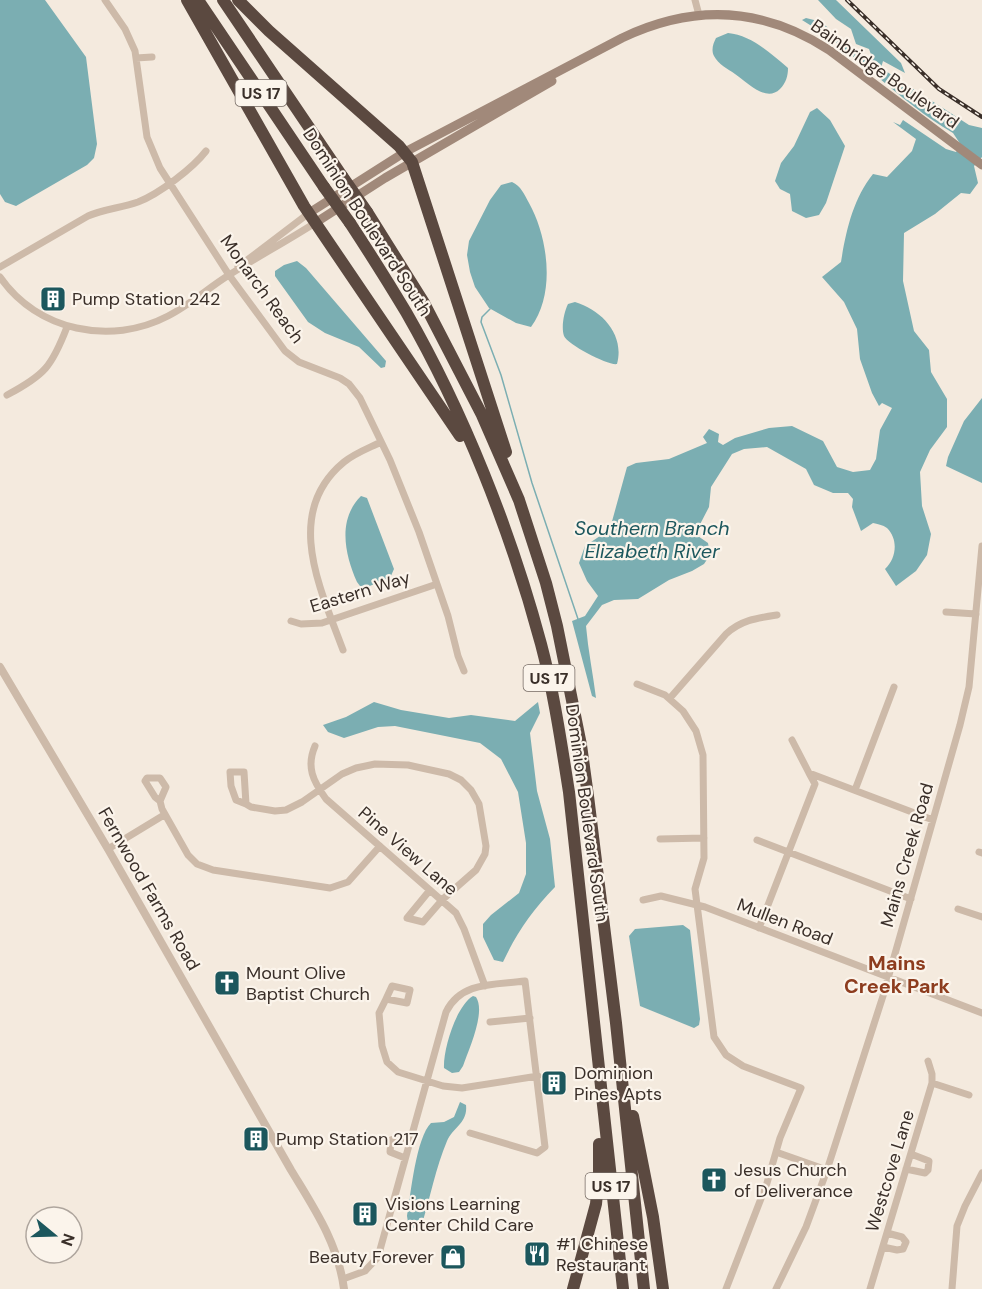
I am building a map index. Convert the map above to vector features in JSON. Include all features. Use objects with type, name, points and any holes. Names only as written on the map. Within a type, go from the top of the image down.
[{"type":"highway","points":[[187,0],[312,218],[480,467]]},
{"type":"highway","name":"Dominion Boulevard South","points":[[198,0],[350,223],[422,342],[447,390],[501,518],[518,565],[542,647],[557,718],[573,827],[623,1289]]},
{"type":"highway","name":"Dominion Boulevard South","points":[[224,0],[402,265],[458,365],[519,500],[546,583],[557,626],[573,703],[588,796],[616,1023],[644,1289]]},
{"type":"highway","points":[[238,0],[408,157],[500,435],[519,500]]},
{"type":"highway","points":[[616,1023],[653,1217],[663,1289]]},
{"type":"highway","points":[[573,1289],[596,1204],[599,1172],[599,1082]]},
{"type":"main road","name":"Bainbridge Boulevard","points":[[312,218],[408,157],[592,55],[648,27],[699,15],[754,18],[808,37],[829,50],[980,163]]},
{"type":"street","name":"Monarch Reach","points":[[105,0],[131,40],[136,58],[147,137],[152,153],[170,182],[230,275],[285,351],[299,362],[329,373],[349,384],[360,398],[419,532],[464,671]]},
{"type":"street","points":[[695,0],[699,15]]},
{"type":"street","points":[[136,58],[152,57]]},
{"type":"street","points":[[0,267],[88,216],[112,207],[137,202],[160,190],[191,167],[206,151]]},
{"type":"street","points":[[230,275],[252,255],[312,218]]},
{"type":"street","points":[[0,277],[22,302],[67,327],[86,331],[111,332],[149,324],[167,317],[312,218]]},
{"type":"street","points":[[8,395],[30,383],[46,369],[57,352],[67,327]]},
{"type":"street","points":[[343,650],[310,552],[309,538],[314,508],[321,491],[336,470],[356,454],[381,442]]},
{"type":"street","name":"Mains Creek Road","points":[[776,1289],[806,1227],[827,1170],[888,977],[933,820],[967,697],[980,591],[982,546]]},
{"type":"street","name":"Eastern Way","points":[[291,621],[312,624],[332,620],[437,584]]},
{"type":"street","points":[[946,612],[976,614]]},
{"type":"street","points":[[670,698],[736,625],[777,615]]},
{"type":"street","name":"Fernwood Farms Road","points":[[0,668],[108,849],[291,1170],[315,1207],[332,1242],[344,1289]]},
{"type":"street","points":[[638,684],[657,690],[670,698],[690,721],[700,742],[703,755],[704,858],[695,889],[714,1037],[726,1055],[743,1066],[801,1088],[726,1289]]},
{"type":"street","points":[[855,790],[894,687]]},
{"type":"street","points":[[759,927],[815,784],[792,740]]},
{"type":"street","name":"Pine View Lane","points":[[315,746],[310,761],[310,771],[326,799],[442,899],[460,918],[485,986]]},
{"type":"street","points":[[246,804],[244,772],[230,772],[232,794],[236,800],[251,807],[274,811],[292,808],[349,771],[365,766],[387,763],[449,774],[465,784],[479,804],[486,846],[485,854],[476,870],[442,899],[423,922],[407,918],[430,890]]},
{"type":"street","points":[[809,773],[933,820]]},
{"type":"street","points":[[160,801],[164,815],[188,855],[196,864],[203,867],[326,888],[337,887],[348,882],[380,846]]},
{"type":"street","points":[[108,849],[164,815]]},
{"type":"street","points":[[660,839],[704,838]]},
{"type":"street","points":[[756,840],[910,899]]},
{"type":"street","name":"Mullen Road","points":[[643,900],[661,896],[696,904],[982,1013]]},
{"type":"street","points":[[958,909],[982,917]]},
{"type":"street","points":[[343,1279],[365,1271],[378,1257],[450,1004],[466,990],[525,981],[545,1147],[537,1153],[470,1133]]},
{"type":"street","points":[[386,999],[380,1013],[382,1046],[385,1058],[398,1072],[443,1086],[462,1088],[538,1076]]},
{"type":"street","points":[[490,1022],[530,1017]]},
{"type":"street","name":"Westcove Lane","points":[[870,1289],[932,1083],[928,1061]]},
{"type":"street","points":[[932,1083],[969,1095]]},
{"type":"street","points":[[405,1158],[390,1152],[391,1140],[410,1141]]},
{"type":"street","points":[[776,1152],[827,1170]]},
{"type":"street","points":[[906,1169],[920,1173],[928,1170],[929,1161],[911,1154]]},
{"type":"street","points":[[952,1289],[957,1226],[982,1173]]},
{"type":"street","points":[[883,1247],[897,1250],[905,1246],[906,1242],[903,1237],[887,1233]]},
{"type":"water","points":[[0,0],[45,0],[86,57],[97,144],[94,158],[87,165],[16,206],[5,202],[0,194]]},
{"type":"water","name":"Southern Branch Elizabeth River","points":[[818,0],[836,0],[901,63],[905,73],[883,61],[881,68],[969,125],[982,128],[982,157],[974,166],[978,183],[970,194],[961,193],[935,214],[904,233],[903,281],[914,331],[929,350],[931,372],[947,399],[947,427],[930,450],[920,472],[922,506],[931,534],[927,555],[916,571],[896,586],[885,569],[892,560],[895,549],[891,533],[887,528],[873,523],[861,531],[852,507],[853,499],[848,493],[833,493],[814,485],[806,469],[767,447],[744,449],[732,454],[711,487],[709,507],[695,534],[708,543],[710,555],[704,564],[669,580],[638,599],[614,600],[602,605],[586,626],[596,698],[592,696],[572,621],[585,616],[598,596],[587,581],[579,563],[585,546],[603,534],[611,525],[627,467],[636,463],[669,459],[707,443],[703,437],[709,429],[719,434],[718,442],[723,445],[735,438],[769,428],[792,426],[823,441],[837,467],[853,472],[870,470],[876,459],[880,430],[892,408],[882,403],[879,406],[872,393],[860,359],[857,329],[844,302],[822,277],[841,262],[855,205],[873,174],[887,177],[912,151],[916,139],[893,122],[900,125],[903,120],[946,149],[956,152],[961,145],[953,133],[802,20],[806,18],[822,22],[867,59],[872,57],[869,49],[856,44],[851,29],[836,19]]},
{"type":"water","points":[[728,33],[752,41],[788,68],[788,74],[780,89],[775,93],[763,93],[718,61],[713,52],[714,42],[716,38]]},
{"type":"water","points":[[817,108],[830,120],[845,146],[826,203],[819,215],[806,218],[792,211],[790,194],[780,189],[775,181],[781,163],[794,146],[810,112]]},
{"type":"water","points":[[512,182],[524,193],[536,217],[545,248],[544,298],[539,314],[531,327],[516,323],[489,308],[475,287],[467,255],[469,241],[490,200],[501,185]]},
{"type":"water","points":[[297,261],[306,268],[386,361],[385,367],[381,368],[359,347],[325,333],[308,322],[275,276],[275,271]]},
{"type":"water","points":[[575,302],[594,311],[609,325],[618,343],[617,364],[606,362],[589,354],[564,336],[565,311],[568,304]]},
{"type":"water","points":[[982,398],[982,483],[946,466],[964,421]]},
{"type":"water","points":[[361,496],[367,498],[394,569],[390,578],[367,587],[360,586],[357,582],[349,561],[346,538],[349,516],[353,505]]},
{"type":"water","points":[[374,702],[401,710],[449,718],[471,715],[515,721],[538,702],[540,713],[530,733],[537,791],[550,839],[555,887],[526,922],[503,962],[494,960],[483,937],[483,924],[519,893],[526,874],[526,843],[518,792],[501,759],[480,743],[395,726],[378,727],[344,738],[328,732],[323,725],[346,717]]},
{"type":"water","points":[[683,925],[690,930],[700,1019],[699,1025],[694,1028],[640,1006],[629,936],[635,929]]},
{"type":"water","points":[[473,996],[479,1004],[478,1021],[463,1066],[459,1072],[452,1073],[444,1068],[448,1040],[461,1009]]},
{"type":"water","points":[[460,1102],[466,1105],[465,1116],[447,1141],[422,1224],[420,1227],[413,1228],[407,1216],[421,1141],[431,1123],[444,1122],[454,1117]]},
{"type":"waterway","points":[[490,309],[482,317],[481,322],[501,375],[532,483],[578,619]]},
{"type":"railway","points":[[847,0],[939,89],[982,117]]},
{"type":"place","name":"Pump Station 242","points":[[53,299]]},
{"type":"place","name":"Mount Olive Baptist Church","points":[[227,983]]},
{"type":"place","name":"Dominion Pines Apts","points":[[554,1083]]},
{"type":"place","name":"Pump Station 217","points":[[256,1139]]},
{"type":"place","name":"Jesus Church of Deliverance","points":[[714,1180]]},
{"type":"place","name":"Visions Learning Center Child Care","points":[[365,1214]]},
{"type":"place","name":"#1 Chinese Restaurant","points":[[537,1254]]},
{"type":"place","name":"Beauty Forever","points":[[453,1257]]},
{"type":"district","name":"Mains Creek Park","points":[[897,974]]}]
